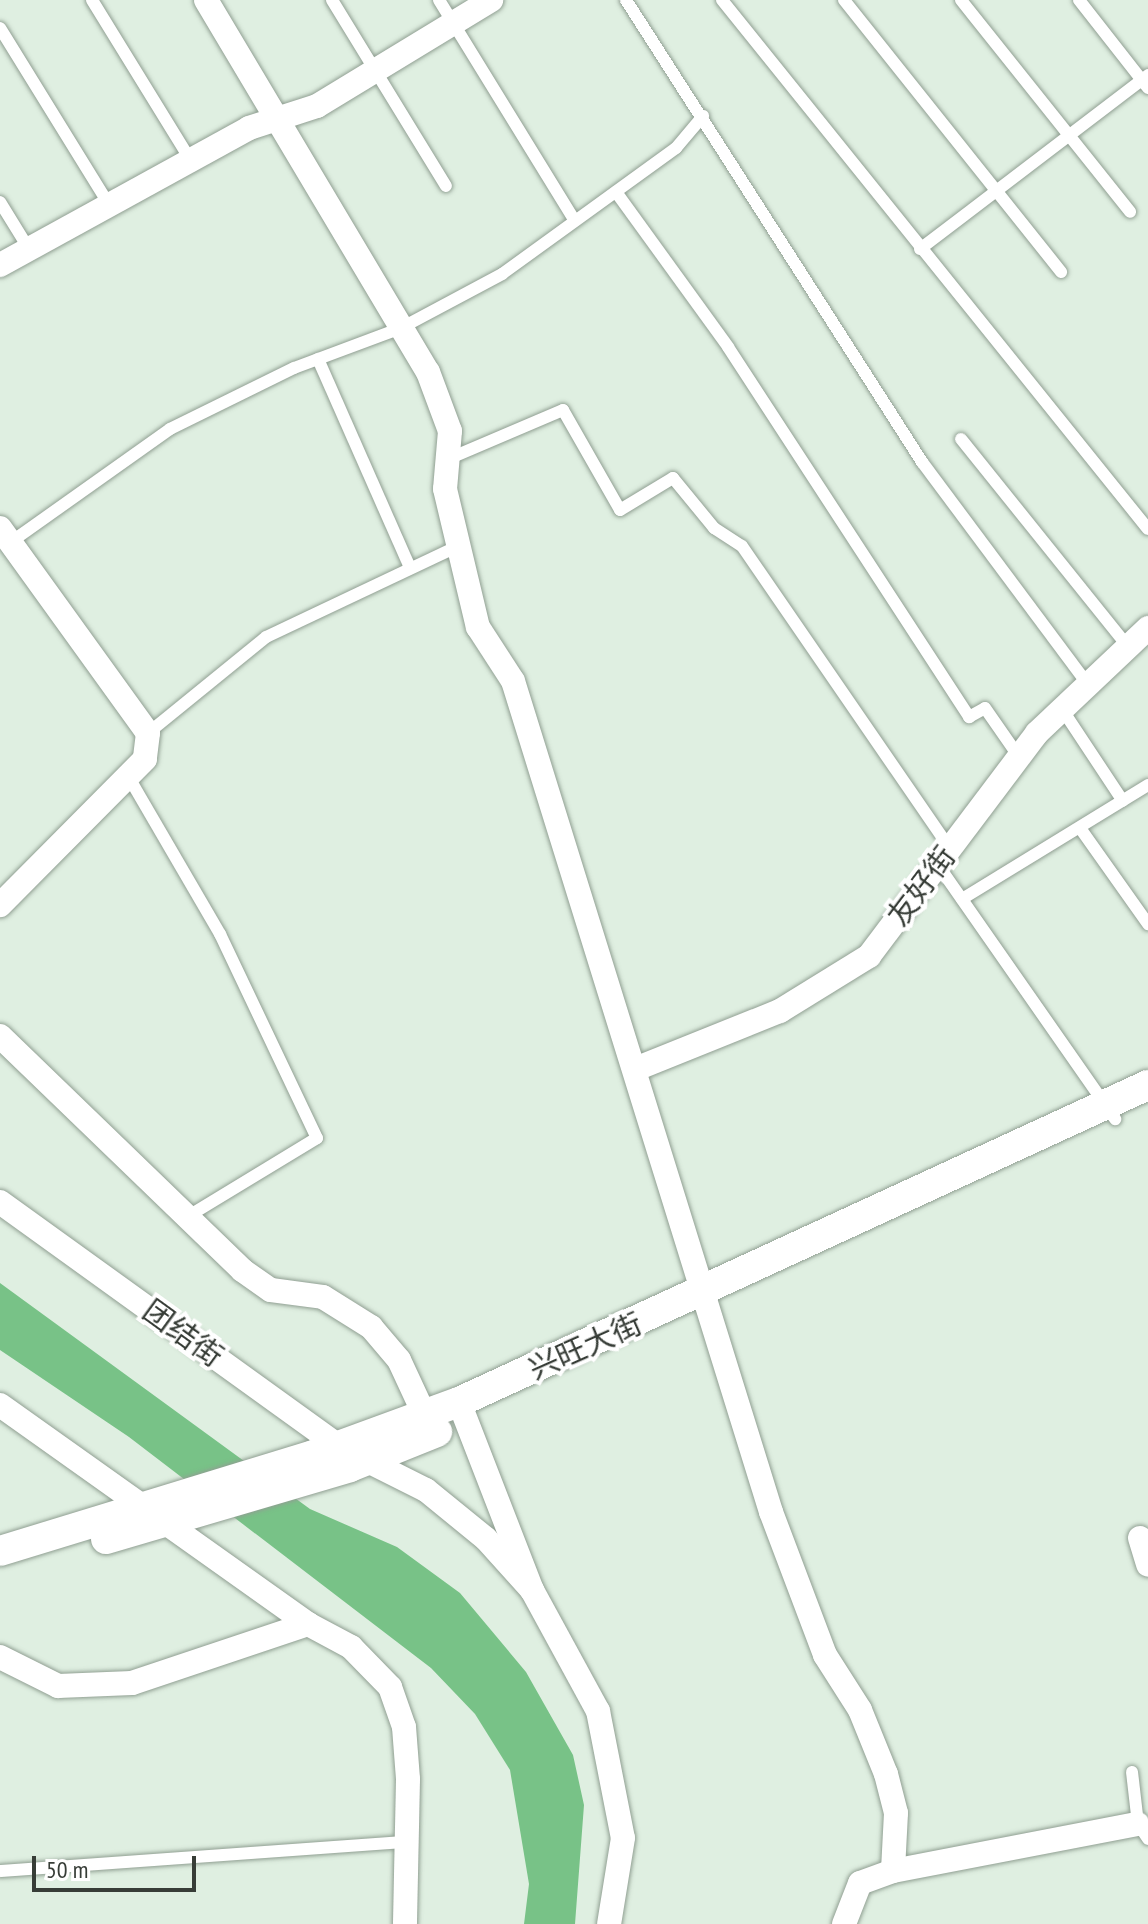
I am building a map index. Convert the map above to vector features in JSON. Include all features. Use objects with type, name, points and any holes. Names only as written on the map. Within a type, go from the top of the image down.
[{"type":"street","points":[[206,0],[401,328],[450,431],[448,459],[454,548],[478,627],[513,681],[638,1068],[664,1182],[825,1655],[879,1753],[896,1813],[893,1871]]},
{"type":"street","points":[[0,265],[191,161],[277,119],[317,106],[491,0]]},
{"type":"street","points":[[0,905],[145,759],[148,733],[5,535]]},
{"type":"street","name":"友好街","points":[[638,1068],[780,1011],[869,956],[1019,757],[1062,709],[1141,638]]},
{"type":"street","points":[[0,1036],[187,1217],[271,1290],[323,1297],[371,1327],[399,1360],[429,1424]]},
{"type":"street","name":"兴旺大街","points":[[0,1567],[343,1458],[462,1411],[1112,1112],[1148,1085]]},
{"type":"street","name":"兴旺大街","points":[[1112,1112],[1148,1106]]},
{"type":"street","name":"团结街","points":[[0,1202],[343,1458],[452,1510],[532,1590]]},
{"type":"street","points":[[0,1405],[171,1511],[308,1624],[351,1647],[390,1687],[404,1727],[408,1842],[405,1924]]},
{"type":"street","points":[[462,1411],[532,1590],[598,1711],[623,1838],[609,1924]]},
{"type":"street","name":"兴旺大街","points":[[0,1551],[171,1511]]},
{"type":"street","points":[[1140,1538],[1148,1565]]},
{"type":"street","points":[[0,1657],[58,1686],[132,1683],[308,1624]]},
{"type":"street","points":[[844,1924],[860,1883],[893,1871],[1143,1832]]},
{"type":"lane","points":[[92,0],[191,161]]},
{"type":"lane","points":[[332,0],[446,186]]},
{"type":"lane","points":[[439,0],[575,221]]},
{"type":"lane","points":[[626,0],[922,462],[1088,685]]},
{"type":"lane","points":[[722,0],[1148,529]]},
{"type":"lane","points":[[844,0],[1061,272]]},
{"type":"lane","points":[[961,0],[1130,212]]},
{"type":"lane","points":[[920,249],[1146,81],[1079,0]]},
{"type":"lane","points":[[0,28],[110,206]]},
{"type":"lane","points":[[5,535],[170,429],[318,359],[401,328],[502,274],[676,148],[703,116]]},
{"type":"lane","points":[[616,192],[728,347],[969,717],[985,708],[1019,757]]},
{"type":"lane","points":[[0,202],[29,249]]},
{"type":"lane","points":[[318,359],[410,568]]},
{"type":"lane","points":[[448,459],[563,410],[620,510],[673,478],[714,528],[742,546],[944,857],[962,899],[1112,1112]]},
{"type":"lane","points":[[961,439],[1141,638]]},
{"type":"lane","points":[[148,733],[266,637],[454,548]]},
{"type":"lane","points":[[1062,709],[1123,801]]},
{"type":"lane","points":[[128,776],[220,934],[317,1138],[187,1217]]},
{"type":"lane","points":[[962,899],[1148,785]]},
{"type":"lane","points":[[1080,828],[1148,924]]},
{"type":"lane","points":[[1132,1772],[1143,1832]]},
{"type":"lane","points":[[0,1871],[408,1842]]},
{"type":"shaded area","points":[[0,1283],[310,1509],[397,1547],[460,1593],[526,1672],[573,1755],[584,1805],[575,1924],[524,1924],[529,1884],[510,1770],[475,1714],[431,1668],[129,1437],[0,1350]]}]
